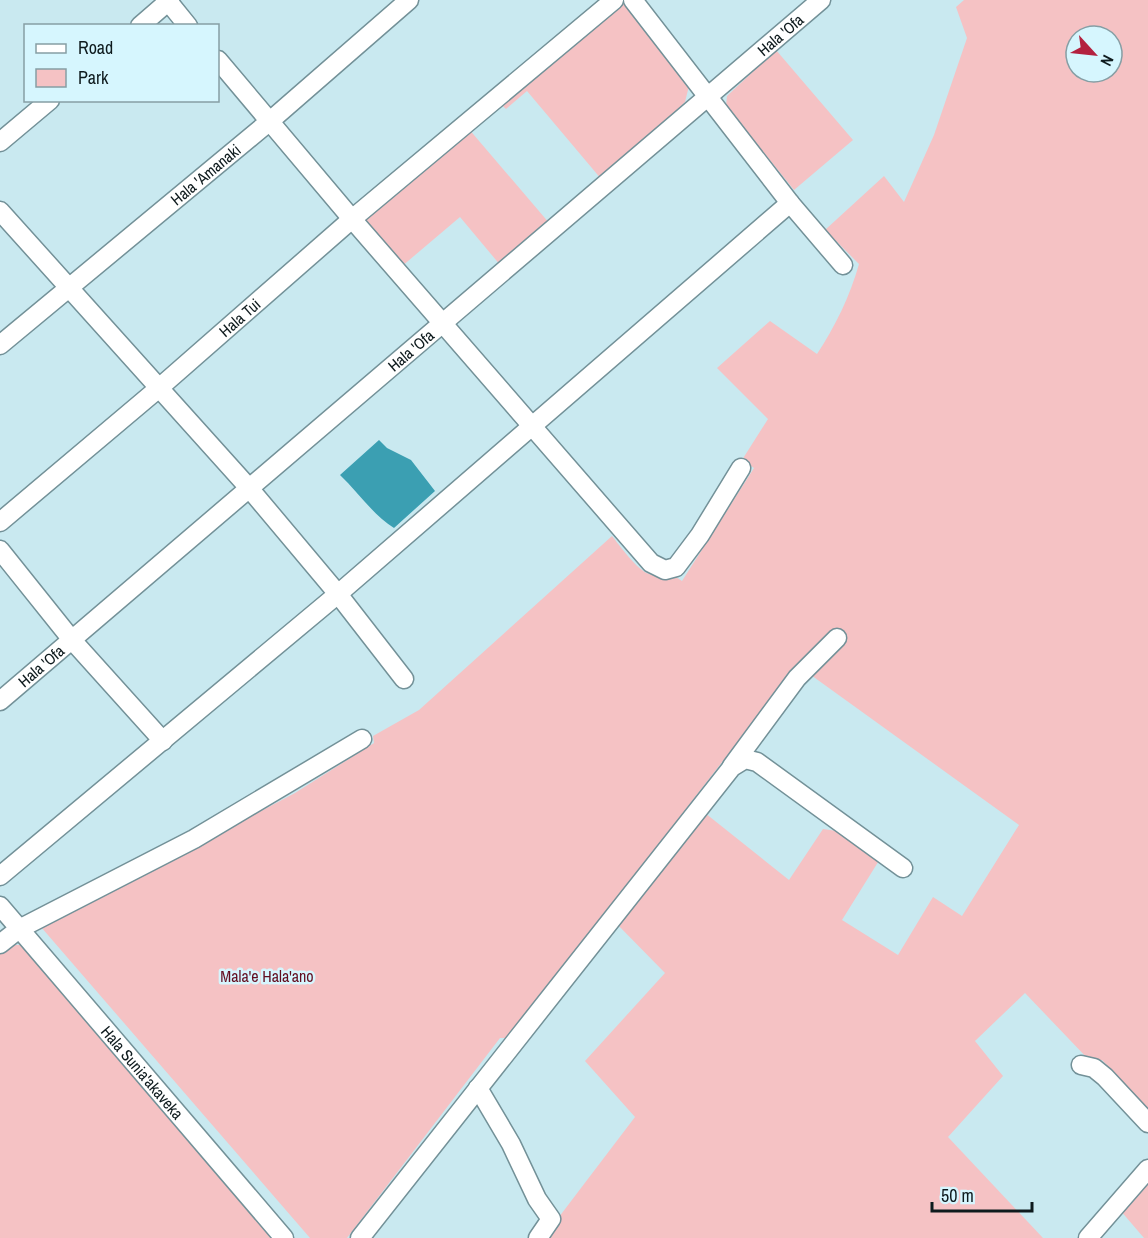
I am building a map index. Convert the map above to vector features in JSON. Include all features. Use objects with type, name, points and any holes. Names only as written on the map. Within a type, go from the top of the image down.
[{"type":"street","name":"Hala 'Amanaki","points":[[0,345],[270,121],[409,0]]},
{"type":"street","name":"Hala Tui","points":[[0,522],[159,388],[352,219],[614,0]]},
{"type":"street","points":[[633,0],[790,203],[843,265]]},
{"type":"street","name":"Hala 'Ofa","points":[[0,701],[821,0]]},
{"type":"street","points":[[142,24],[168,1],[186,24]]},
{"type":"street","points":[[219,61],[352,219],[651,563],[665,570],[676,567],[700,536],[741,468]]},
{"type":"street","points":[[0,142],[48,102]]},
{"type":"street","points":[[0,876],[338,594],[790,203]]},
{"type":"street","points":[[0,211],[249,488],[338,594],[404,680]]},
{"type":"street","points":[[0,550],[72,640],[163,741]]},
{"type":"street","points":[[360,1238],[732,767],[797,678],[837,638]]},
{"type":"street","points":[[0,944],[19,929],[194,839],[362,740]]},
{"type":"street","points":[[732,767],[745,759],[757,762],[903,868]]},
{"type":"street","name":"Hala Sunia'akaveka","points":[[0,906],[284,1238]]},
{"type":"street","points":[[1081,1065],[1094,1068],[1105,1077],[1148,1123]]},
{"type":"street","points":[[478,1088],[511,1144],[537,1199],[551,1219],[538,1238]]},
{"type":"street","points":[[1088,1238],[1148,1169]]},
{"type":"green space","points":[[603,0],[623,0],[689,86],[685,102],[637,151],[602,180],[527,91],[506,109],[490,94]]},
{"type":"green space","name":"Mala'e Hala'ano","points":[[964,0],[1148,0],[1148,1109],[1102,1060],[1089,1060],[1025,993],[975,1041],[1003,1076],[948,1137],[1043,1238],[543,1238],[635,1117],[585,1061],[665,973],[614,921],[705,813],[789,880],[823,829],[844,832],[880,859],[842,920],[898,955],[933,897],[962,916],[1019,825],[797,665],[533,1007],[507,1038],[500,1038],[347,1238],[310,1238],[41,927],[295,793],[374,743],[373,736],[419,710],[612,536],[644,572],[674,577],[682,581],[754,468],[742,460],[768,419],[717,368],[770,321],[817,354],[841,311],[859,264],[825,230],[884,176],[904,202],[934,135],[967,38],[956,7]]},
{"type":"green space","points":[[776,50],[853,140],[794,190],[726,106],[727,96]]},
{"type":"green space","points":[[468,128],[550,224],[501,266],[460,217],[401,267],[364,224],[365,215]]},
{"type":"green space","points":[[10,945],[21,945],[274,1238],[0,1238],[0,949]]},
{"type":"green space","points":[[1148,1181],[1148,1238],[1144,1238],[1120,1210]]},
{"type":"water","points":[[379,440],[387,448],[411,460],[435,491],[394,528],[373,510],[340,475]]}]
